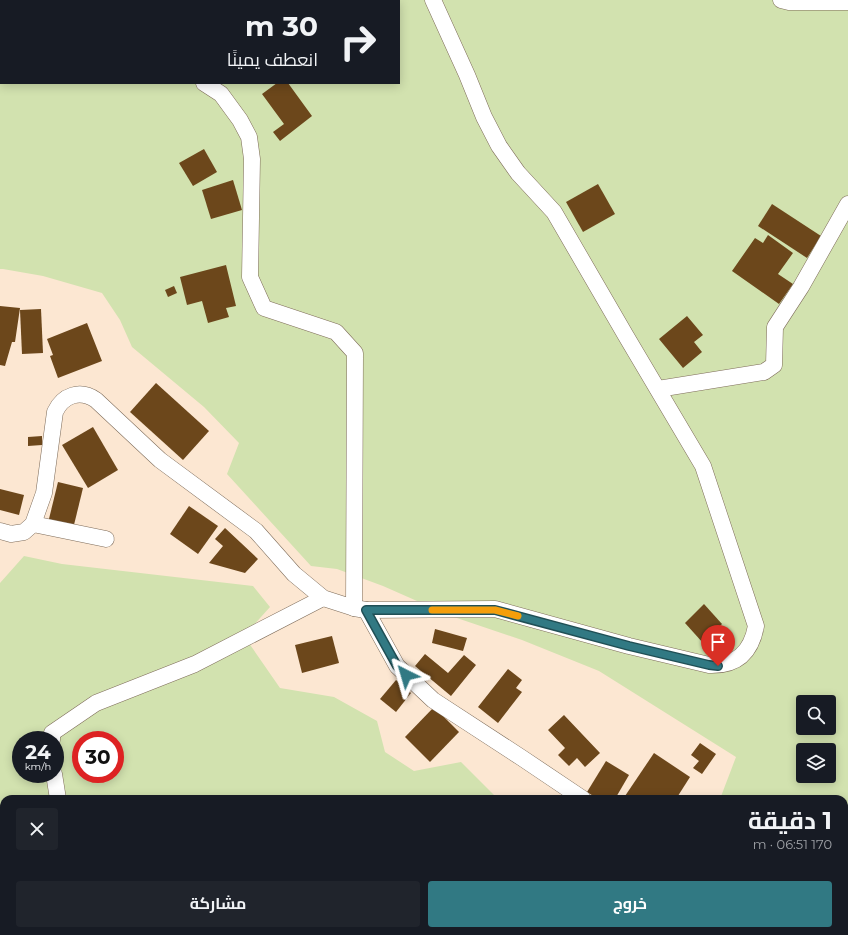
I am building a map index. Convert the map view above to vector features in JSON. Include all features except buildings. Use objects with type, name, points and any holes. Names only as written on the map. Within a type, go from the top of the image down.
[{"type":"street","points":[[0,531],[11,534],[24,532],[33,524],[44,493],[57,406],[67,398],[79,394],[91,396],[160,460],[256,531],[294,574],[323,598],[360,609],[495,610],[629,646],[709,665],[718,666],[728,664],[744,653],[754,636],[756,626],[703,466],[554,212],[518,173],[499,146],[484,117],[433,0]]},
{"type":"street","points":[[781,0],[789,2],[848,2]]},
{"type":"street","points":[[206,84],[222,94],[240,120],[249,137],[252,159],[250,277],[264,308],[336,332],[355,353],[360,609],[397,666],[433,700],[577,795]]},
{"type":"street","points":[[658,388],[764,372],[774,365],[775,327],[801,287],[848,204]]},
{"type":"street","points":[[33,524],[106,539]]},
{"type":"street","points":[[55,731],[96,703],[195,664],[323,598]]},
{"type":"street","points":[[55,783],[57,795]]},
{"type":"green space","points":[[400,0],[848,0],[848,795],[722,795],[736,757],[599,671],[522,640],[451,616],[383,586],[337,569],[311,566],[227,474],[239,443],[204,407],[132,347],[120,320],[102,293],[43,276],[0,269],[0,84],[400,84]]},
{"type":"green space","points":[[24,556],[62,564],[253,586],[270,607],[244,636],[280,688],[334,697],[377,721],[385,752],[414,771],[461,762],[494,795],[0,795],[0,583]]},
{"type":"slow traffic","points":[[432,610],[495,610],[518,616]]},
{"type":"route","points":[[406,675],[397,666],[366,610],[495,610],[629,646],[718,666]]}]
